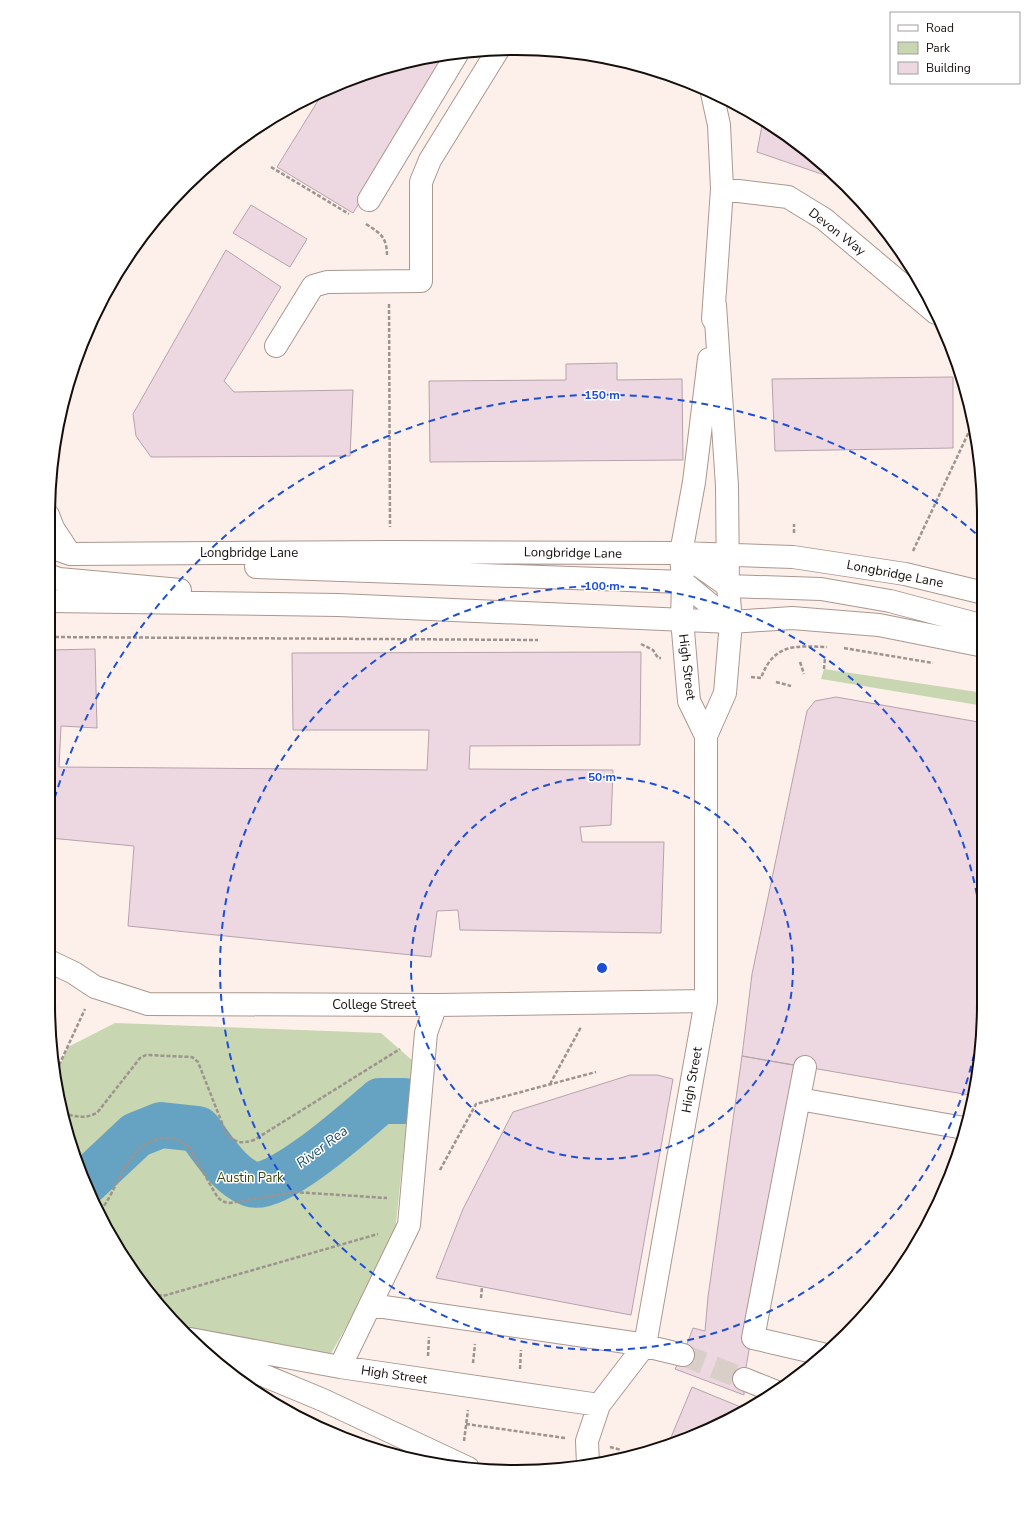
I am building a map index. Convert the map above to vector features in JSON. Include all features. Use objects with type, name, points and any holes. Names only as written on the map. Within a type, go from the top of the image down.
[{"type":"street","points":[[276,346],[313,286],[327,282],[421,281],[421,182],[430,160],[494,56]]},
{"type":"street","points":[[369,200],[454,59]]},
{"type":"street","points":[[714,100],[719,124],[722,189],[715,305],[694,482],[681,553],[728,586]]},
{"type":"street","name":"Devon Way","points":[[722,189],[788,197],[824,219],[924,303]]},
{"type":"street","points":[[715,305],[726,486],[728,555]]},
{"type":"street","points":[[55,531],[70,554]]},
{"type":"street","name":"Longbridge Lane","points":[[55,549],[70,554],[390,552],[681,553],[793,557],[905,574],[977,591]]},
{"type":"street","name":"Longbridge Lane","points":[[158,553],[215,565],[683,582]]},
{"type":"street","name":"High Street","points":[[681,553],[683,582],[682,619],[689,700],[706,736]]},
{"type":"street","name":"High Street","points":[[588,1459],[587,1441],[599,1405],[645,1345],[706,1002],[706,736],[725,693],[731,622],[728,586],[728,555]]},
{"type":"street","points":[[55,577],[338,605]]},
{"type":"street","points":[[683,582],[731,622]]},
{"type":"street","name":"Longbridge Lane","points":[[728,586],[821,589],[890,601],[977,624]]},
{"type":"street","points":[[55,601],[338,605],[731,622],[792,618],[879,625],[977,645]]},
{"type":"street","name":"College Street","points":[[55,964],[74,973],[95,987],[148,1004],[436,1005],[706,1002]]},
{"type":"street","points":[[340,1368],[409,1225],[426,1032],[436,1005]]},
{"type":"street","points":[[805,1067],[752,1338],[818,1353]]},
{"type":"street","points":[[799,1099],[960,1127]]},
{"type":"street","points":[[370,1305],[645,1345],[683,1355]]},
{"type":"street","name":"High Street","points":[[202,1341],[340,1368],[599,1405]]},
{"type":"street","points":[[220,1357],[323,1400],[451,1460]]},
{"type":"street","points":[[744,1378],[769,1389]]},
{"type":"path","points":[[271,167],[352,216]]},
{"type":"path","points":[[365,224],[378,231],[384,238],[387,246],[390,552]]},
{"type":"path","points":[[905,574],[914,549],[969,431]]},
{"type":"path","points":[[55,637],[545,640]]},
{"type":"path","points":[[638,644],[644,644],[653,650],[658,658]]},
{"type":"path","points":[[745,677],[761,678],[766,664],[778,653],[794,646],[832,647]]},
{"type":"path","points":[[838,647],[934,663]]},
{"type":"path","points":[[824,669],[825,658]]},
{"type":"path","points":[[800,662],[804,674]]},
{"type":"path","points":[[776,682],[791,686]]},
{"type":"path","points":[[59,1065],[95,987]]},
{"type":"path","points":[[69,1114],[88,1117],[97,1113],[140,1058],[146,1055],[192,1057],[198,1062],[226,1133],[234,1142],[244,1143],[254,1140],[426,1032]]},
{"type":"path","points":[[549,1084],[576,1036]]},
{"type":"path","points":[[438,1173],[476,1104],[596,1072]]},
{"type":"path","points":[[103,1207],[134,1154],[142,1146],[153,1139],[164,1138],[176,1138],[190,1149],[219,1200],[223,1202],[230,1203],[294,1192],[412,1200]]},
{"type":"path","points":[[158,1295],[163,1296],[409,1225]]},
{"type":"path","points":[[426,1380],[431,1314]]},
{"type":"path","points":[[518,1393],[523,1327]]},
{"type":"path","points":[[466,1424],[587,1441],[621,1450]]},
{"type":"green space","points":[[824,669],[977,692],[977,705],[821,679]]},
{"type":"green space","name":"Austin Park","points":[[115,1023],[381,1033],[413,1061],[394,1242],[328,1359],[193,1333],[169,1308],[150,1285],[117,1234],[90,1180],[79,1152],[64,1094],[59,1066],[68,1047]]},
{"type":"building","points":[[447,61],[353,213],[277,167],[318,100],[368,79],[426,64]]},
{"type":"building","points":[[762,127],[797,150],[827,176],[757,152]]},
{"type":"building","points":[[251,205],[307,239],[290,267],[233,233]]},
{"type":"building","points":[[226,250],[281,287],[224,381],[234,392],[353,390],[350,456],[151,457],[136,436],[133,414]]},
{"type":"building","points":[[617,363],[617,380],[682,379],[683,460],[430,462],[429,381],[566,380],[566,364]]},
{"type":"building","points":[[953,377],[953,448],[775,451],[772,379]]},
{"type":"building","points":[[95,649],[97,728],[61,726],[59,767],[427,770],[429,730],[293,730],[292,653],[641,652],[640,745],[470,746],[469,769],[613,770],[611,825],[580,827],[582,842],[664,842],[661,933],[460,930],[458,910],[437,911],[431,957],[128,926],[134,846],[55,838],[55,650]]},
{"type":"building","points":[[836,697],[977,722],[977,1004],[973,1064],[968,1095],[742,1056],[752,974],[807,711],[815,701]]},
{"type":"building","points":[[742,1056],[798,1066],[744,1379],[744,1395],[675,1369],[683,1355],[693,1328],[705,1331],[708,1297]]},
{"type":"building","points":[[630,1075],[657,1075],[673,1079],[631,1315],[436,1278],[463,1209],[513,1112]]},
{"type":"building","points":[[692,1387],[739,1407],[692,1430],[671,1438]]},
{"type":"waterway","name":"River Rea","points":[[89,1179],[136,1135],[161,1125],[198,1129],[228,1168],[235,1174],[251,1184],[263,1184],[279,1178],[298,1167],[380,1101],[405,1101]]},
{"type":"tunnel","points":[[683,1355],[744,1379]]}]
